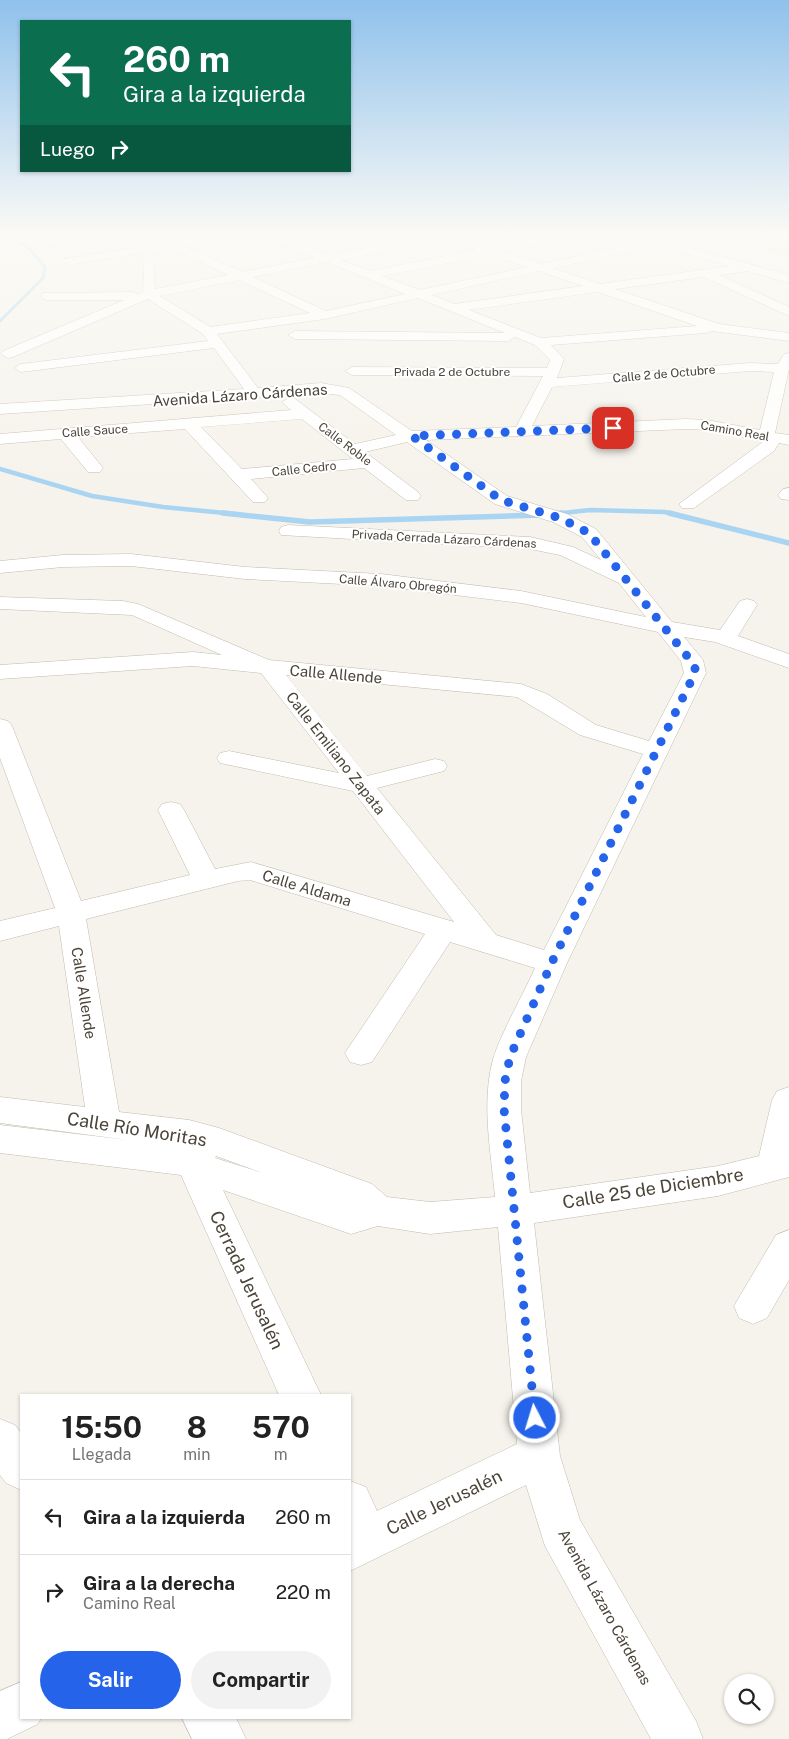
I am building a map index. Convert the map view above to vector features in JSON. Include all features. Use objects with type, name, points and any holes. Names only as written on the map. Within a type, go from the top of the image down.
[{"type":"street","points":[[8,354],[97,316]]},
{"type":"street","points":[[182,316],[208,331],[255,394]]},
{"type":"street","points":[[208,331],[317,316]]},
{"type":"street","points":[[472,316],[534,340],[556,359],[550,378],[521,432]]},
{"type":"street","points":[[683,316],[717,328]]},
{"type":"street","points":[[560,326],[575,339]]},
{"type":"street","points":[[295,335],[534,340],[575,339],[717,328],[789,337]]},
{"type":"street","points":[[21,368],[216,344]]},
{"type":"street","points":[[688,504],[777,438],[786,363]]},
{"type":"street","name":"Calle 2 de Octubre","points":[[550,378],[750,367],[786,363]]},
{"type":"street","name":"Privada 2 de Octubre","points":[[352,371],[550,378]]},
{"type":"street","name":"Avenida Lázaro Cárdenas","points":[[2,413],[321,388],[344,391],[412,436],[501,500],[560,518],[589,533],[692,660],[695,673],[658,752],[552,962],[510,1057],[505,1081],[504,1109],[516,1210],[539,1456],[561,1530],[678,1739]]},
{"type":"street","name":"Calle Roble","points":[[277,392],[412,496]]},
{"type":"street","name":"Calle Sauce","points":[[0,438],[305,414]]},
{"type":"street","points":[[189,424],[259,498]]},
{"type":"street","name":"Camino Real","points":[[353,450],[412,436],[693,424],[722,427],[777,438]]},
{"type":"street","points":[[66,434],[94,468]]},
{"type":"street","name":"Calle Cedro","points":[[238,475],[370,462]]},
{"type":"street","name":"Privada Cerrada Lázaro Cárdenas","points":[[288,531],[530,543],[566,551],[624,578]]},
{"type":"street","name":"Calle Álvaro Obregón","points":[[0,567],[63,561],[131,560],[245,573],[381,580],[521,597],[726,638],[785,655]]},
{"type":"street","name":"Calle Emiliano Zapata","points":[[0,603],[123,607],[138,610],[269,668],[485,942]]},
{"type":"street","points":[[726,638],[747,605]]},
{"type":"street","name":"Calle Allende","points":[[0,672],[170,659],[521,691],[541,698],[575,723],[591,731],[658,752]]},
{"type":"street","name":"Calle Allende","points":[[0,726],[71,913],[104,1123]]},
{"type":"street","points":[[229,758],[360,785],[435,766]]},
{"type":"street","points":[[171,810],[207,880]]},
{"type":"street","name":"Calle Aldama","points":[[0,931],[251,871],[552,962]]},
{"type":"street","points":[[361,1053],[444,929]]},
{"type":"street","points":[[781,1164],[789,1100]]},
{"type":"street","name":"Calle Río Moritas","points":[[0,1110],[189,1134],[200,1152]]},
{"type":"street","name":"Calle Río Moritas","points":[[0,1139],[178,1160],[200,1152],[359,1195],[378,1211],[430,1218],[516,1210]]},
{"type":"street","name":"Cerrada Jerusalén","points":[[200,1152],[300,1394]]},
{"type":"street","name":"Calle 25 de Diciembre","points":[[516,1210],[718,1180],[781,1164]]},
{"type":"street","points":[[753,1306],[789,1246]]},
{"type":"street","points":[[0,1440],[20,1467]]},
{"type":"street","name":"Calle Jerusalén","points":[[356,1530],[539,1456]]},
{"type":"street","points":[[0,1717],[20,1707]]},
{"type":"street","points":[[207,1719],[221,1739]]},
{"type":"waterway","points":[[0,321],[5,316]]},
{"type":"waterway","points":[[0,469],[92,496],[163,507],[235,514]]},
{"type":"waterway","points":[[562,513],[554,514],[590,510],[665,512],[674,514]]},
{"type":"waterway","points":[[223,513],[310,522],[542,515]]},
{"type":"waterway","points":[[669,513],[789,543]]},
{"type":"route","points":[[535,1418],[516,1210],[504,1109],[505,1081],[510,1057],[552,962],[658,752],[695,673],[695,666],[589,533],[560,518],[501,500],[412,436],[613,428]]}]
